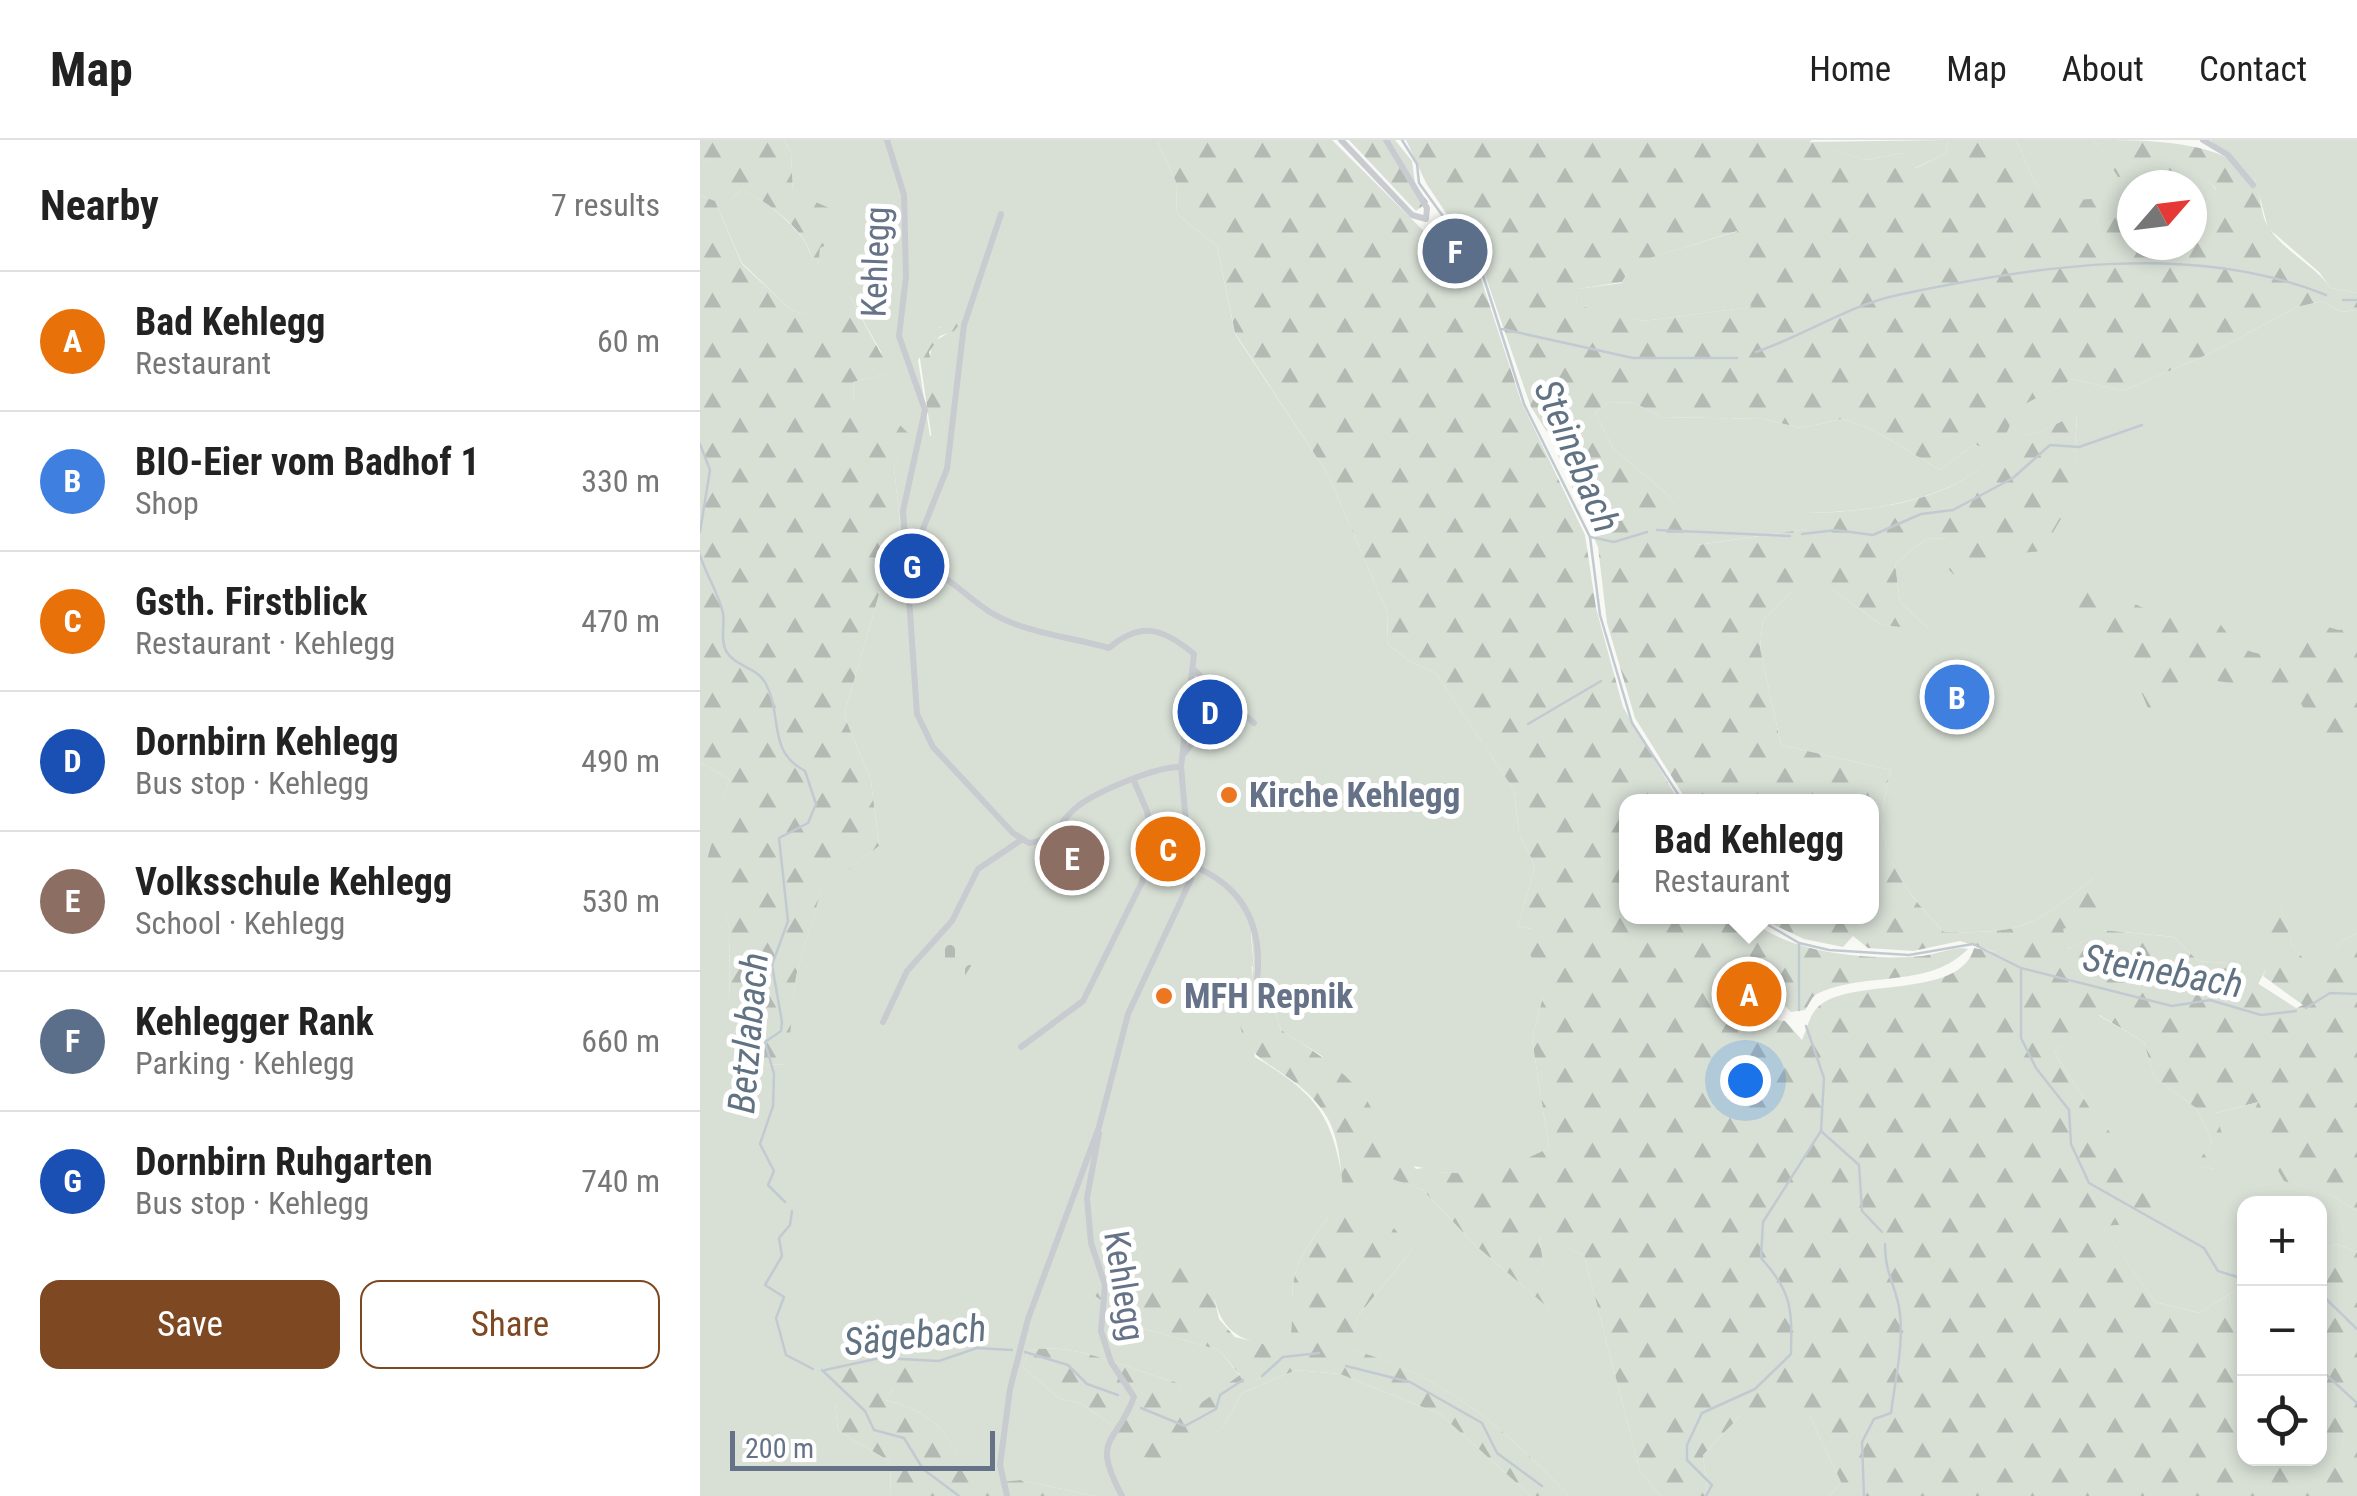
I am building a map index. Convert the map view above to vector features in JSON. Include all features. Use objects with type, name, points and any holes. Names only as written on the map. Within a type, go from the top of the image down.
[{"type":"street","name":"Kehlegg","points":[[888,140],[904,195],[906,277],[899,336],[925,410],[923,436],[904,497],[914,693],[922,731],[1021,840]]},
{"type":"street","points":[[1341,140],[1412,214],[1426,219],[1427,208],[1386,140]]},
{"type":"street","points":[[2203,140],[2228,154],[2253,185]]},
{"type":"street","name":"Kehlegg","points":[[908,561],[948,469],[964,325],[1001,214]]},
{"type":"street","points":[[908,561],[950,580],[992,613],[1044,632],[1109,648],[1131,630],[1164,634],[1194,654],[1194,670],[1254,723]]},
{"type":"street","name":"Kehlegg","points":[[1122,1496],[1105,1453],[1108,1441],[1134,1400],[1100,1331],[1105,1285],[1091,1243],[1087,1198],[1099,1127],[1128,1014],[1187,891],[1193,866],[1182,767],[1194,670]]},
{"type":"street","points":[[1183,755],[1209,721],[1221,692]]},
{"type":"street","points":[[882,1022],[906,971],[952,921],[978,869],[1021,840],[1029,843],[1049,838],[1077,807],[1159,770],[1182,767]]},
{"type":"street","points":[[1021,1047],[1083,1002],[1142,882],[1151,833],[1147,811],[1134,781]]},
{"type":"street","points":[[1193,866],[1248,909],[1257,927],[1257,980]]},
{"type":"street","name":"Kehlegg","points":[[1006,1496],[1000,1465],[1017,1360],[1099,1127]]},
{"type":"green space","points":[[700,140],[784,140],[791,152],[793,192],[836,211],[833,242],[820,248],[818,270],[804,240],[776,210],[741,190],[730,200],[731,172],[700,159]]},
{"type":"green space","points":[[784,140],[1157,140],[1176,182],[1177,214],[1217,246],[1235,334],[1329,476],[1388,614],[1387,643],[1409,661],[1436,673],[1514,790],[1519,833],[1535,866],[1518,926],[1532,929],[1543,997],[1532,1039],[1549,1148],[1492,1176],[1437,1172],[1437,1167],[1383,1161],[1322,1056],[1281,1030],[1272,1000],[1255,977],[1251,929],[1252,979],[1243,977],[1255,1057],[1296,1085],[1321,1112],[1335,1146],[1345,1193],[1384,1175],[1423,1190],[1475,1245],[1550,1309],[1539,1236],[1584,1255],[1640,1471],[1661,1496],[1569,1496],[1521,1448],[1471,1407],[1416,1374],[1351,1350],[1358,1316],[1412,1250],[1356,1217],[1329,1216],[1296,1270],[1288,1351],[1241,1337],[1225,1324],[1215,1300],[1110,1268],[1093,1294],[1145,1329],[1219,1350],[1240,1376],[1186,1414],[1179,1383],[1105,1359],[1067,1350],[1030,1350],[1022,1366],[1060,1399],[1080,1403],[1109,1423],[1120,1443],[1174,1437],[1204,1442],[1223,1427],[1242,1393],[1296,1370],[1340,1374],[1440,1414],[1531,1496],[1095,1496],[1020,1480],[974,1486],[949,1441],[931,1420],[885,1400],[893,1389],[933,1389],[928,1370],[835,1403],[838,1431],[891,1462],[890,1496],[700,1496],[700,762],[729,779],[708,860],[730,929],[729,1006],[754,1008],[762,1064],[786,1065],[796,976],[821,890],[879,846],[871,781],[844,715],[900,522],[894,467],[907,433],[896,422],[854,402],[853,382],[885,374],[881,352],[849,295],[836,324],[791,310],[742,263],[715,201],[700,195],[700,159],[731,171],[731,199],[741,190],[775,210],[803,239],[818,267],[820,248],[793,192],[791,152]],"holes":[[[940,327],[948,333],[932,343],[929,364],[945,429],[930,436],[918,360]]]},
{"type":"green space","points":[[1157,140],[1332,140],[1442,249],[1453,249],[1440,220],[1480,276],[1521,401],[1585,535],[1596,608],[1623,707],[1675,794],[1619,794],[1619,924],[1757,924],[1806,947],[1855,956],[1923,956],[1968,949],[1935,970],[1857,982],[1819,993],[1805,1010],[1791,1012],[1784,1005],[1784,996],[1745,970],[1729,977],[1718,991],[1730,1016],[1785,1021],[1802,1040],[1819,1006],[1835,997],[1928,982],[1965,964],[1974,948],[1995,952],[1960,941],[1913,951],[1868,948],[1853,936],[1843,947],[1804,939],[1772,924],[1879,924],[1879,794],[1683,794],[1635,718],[1607,623],[1598,547],[1549,435],[1531,407],[1483,269],[1426,183],[1406,140],[1812,140],[1809,142],[1866,160],[1902,153],[1916,168],[1946,153],[1948,140],[2016,140],[2034,181],[2050,201],[2117,198],[2117,260],[2207,260],[2207,202],[2216,189],[2207,179],[2207,170],[2117,170],[2117,175],[2094,140],[2181,144],[2222,155],[2253,176],[2266,222],[2276,237],[2331,288],[2357,293],[2357,310],[2341,312],[2322,301],[2297,307],[2213,352],[2123,391],[2073,379],[2017,408],[2005,437],[2038,433],[2077,414],[2075,449],[2082,483],[2042,551],[2004,555],[1977,585],[1953,574],[1941,561],[1957,549],[1947,539],[1927,538],[1895,564],[1900,602],[1930,630],[1882,625],[1833,590],[1793,590],[1763,620],[1760,648],[1781,745],[1891,770],[1883,819],[1890,859],[1912,895],[1944,932],[1993,931],[2026,924],[2095,877],[2122,906],[2063,929],[2069,949],[2103,930],[2174,937],[2198,961],[2226,963],[2296,1008],[2303,1005],[2263,976],[2266,969],[2248,924],[2279,900],[2293,946],[2314,972],[2342,941],[2357,933],[2357,1211],[2334,1197],[2284,1181],[2250,1121],[2258,1102],[2216,1113],[2230,1162],[2215,1169],[2196,1165],[2212,1142],[2196,1108],[2154,1077],[2144,1042],[2099,1015],[2054,1052],[2091,1110],[2161,1192],[2145,1223],[2102,1226],[2155,1302],[2199,1313],[2237,1289],[2237,1466],[2327,1466],[2327,1247],[2336,1244],[2357,1252],[2357,1496],[1830,1496],[1841,1482],[1809,1415],[1741,1415],[1703,1455],[1708,1496],[1661,1496],[1640,1471],[1584,1255],[1539,1237],[1551,1310],[1475,1245],[1423,1190],[1384,1176],[1366,1196],[1344,1194],[1329,1120],[1307,1092],[1260,1058],[1241,1030],[1242,977],[1252,979],[1251,934],[1255,977],[1272,1000],[1281,1030],[1340,1071],[1366,1099],[1379,1130],[1383,1160],[1397,1160],[1404,1153],[1416,1169],[1437,1166],[1437,1172],[1492,1175],[1549,1148],[1532,1039],[1543,997],[1528,946],[1532,929],[1518,926],[1535,866],[1519,833],[1514,790],[1436,673],[1409,661],[1387,643],[1388,614],[1329,476],[1235,333],[1217,246],[1177,214],[1176,182]],"holes":[[[1737,231],[1751,307],[1643,321],[1576,305],[1578,289],[1622,282],[1634,263]],[[1609,402],[1635,403],[1661,417],[1764,419],[1801,428],[1842,419],[1872,429],[1940,470],[1975,444],[1994,454],[1957,483],[1908,501],[1808,513],[1807,529],[1698,545],[1669,496],[1613,448],[1595,412]]]},
{"type":"green space","points":[[1349,140],[1395,140],[1412,161],[1415,184],[1428,202],[1416,211]]},
{"type":"green space","points":[[1948,140],[1946,153],[1915,168],[1902,153],[1866,160],[1807,142]]},
{"type":"green space","points":[[2016,140],[2094,140],[2117,174],[2117,198],[2050,202],[2034,181]]},
{"type":"green space","points":[[2210,140],[2357,140],[2357,293],[2331,288],[2319,272],[2268,228],[2255,179]]},
{"type":"green space","points":[[2207,178],[2216,190],[2207,202]]},
{"type":"green space","points":[[700,195],[715,201],[742,264],[791,310],[835,323],[835,296],[849,295],[886,363],[886,374],[853,382],[854,401],[897,422],[908,433],[894,467],[900,522],[844,715],[871,781],[879,846],[821,891],[796,976],[787,1065],[762,1064],[754,1008],[729,1007],[730,929],[707,860],[729,779],[700,762]]},
{"type":"green space","points":[[1738,231],[1752,307],[1643,321],[1576,306],[1577,289],[1622,283],[1633,263]]},
{"type":"green space","points":[[2322,301],[2341,312],[2357,310],[2357,933],[2342,941],[2314,973],[2293,946],[2279,901],[2266,969],[2257,986],[2226,963],[2198,961],[2174,937],[2104,930],[2069,949],[2062,929],[2095,877],[2026,924],[1993,931],[1944,932],[1912,895],[1890,859],[1883,819],[1891,770],[1781,745],[1760,648],[1763,620],[1793,590],[1833,590],[1882,625],[1928,628],[1900,602],[1895,564],[1927,538],[1947,539],[1958,549],[2004,555],[2081,483],[2075,449],[2077,415],[2038,433],[2004,438],[2016,408],[2073,379],[2123,391],[2213,352],[2297,307]]},
{"type":"green space","points":[[954,320],[958,326],[940,336],[929,352],[945,429],[932,440],[918,346],[927,335]]},
{"type":"green space","points":[[1609,402],[1635,403],[1661,417],[1764,419],[1801,428],[1842,419],[1872,429],[1940,470],[1975,444],[1995,454],[1957,483],[1909,501],[1808,513],[1808,529],[1697,545],[1669,496],[1613,448],[1595,412]]},
{"type":"green space","points":[[2096,580],[2145,609],[2172,612],[2208,608],[2236,643],[2265,655],[2280,656],[2297,619],[2339,630],[2357,627],[2357,734],[2321,745],[2296,693],[2184,676],[2149,711],[2136,679],[2103,661],[2066,606],[2078,590]]},
{"type":"green space","points":[[946,935],[958,941],[962,936],[979,953],[961,982],[929,956]]},
{"type":"green space","points":[[2098,1015],[2144,1042],[2154,1077],[2196,1108],[2212,1142],[2197,1165],[2215,1169],[2216,1113],[2259,1102],[2284,1180],[2334,1197],[2357,1211],[2357,1252],[2336,1244],[2327,1247],[2327,1196],[2237,1196],[2237,1289],[2199,1313],[2155,1302],[2101,1225],[2091,1110],[2054,1052]]},
{"type":"green space","points":[[1329,1216],[1384,1216],[1412,1250],[1358,1316],[1352,1350],[1416,1374],[1471,1407],[1521,1448],[1569,1496],[1531,1496],[1440,1414],[1340,1374],[1296,1370],[1242,1393],[1223,1427],[1204,1443],[1174,1437],[1161,1459],[1124,1455],[1109,1423],[1080,1403],[1060,1399],[1022,1366],[1030,1350],[1067,1350],[1105,1359],[1179,1383],[1187,1413],[1240,1375],[1219,1350],[1145,1329],[1092,1294],[1110,1268],[1141,1259],[1179,1265],[1215,1301],[1219,1319],[1235,1337],[1287,1350],[1296,1270]]},
{"type":"green space","points":[[892,1358],[929,1370],[934,1389],[893,1389],[885,1400],[931,1420],[949,1441],[974,1485],[1020,1480],[1095,1496],[890,1496],[891,1462],[838,1431],[835,1403],[820,1385],[844,1366]]},
{"type":"green space","points":[[1741,1415],[1809,1415],[1841,1482],[1830,1496],[1708,1496],[1703,1455]]},
{"type":"waterway","name":"Steinebach","points":[[1402,140],[1417,164],[1419,183],[1481,269],[1524,404],[1590,537],[1600,615],[1632,723],[1678,794]]},
{"type":"waterway","points":[[1756,352],[1880,300],[1950,284],[2058,268],[2113,264],[2222,268],[2275,278],[2326,295]]},
{"type":"waterway","points":[[2343,300],[2357,300]]},
{"type":"waterway","points":[[1502,329],[1633,358],[1737,358]]},
{"type":"waterway","points":[[1802,534],[1836,530],[1873,535],[1921,514],[1953,510],[2013,478],[2050,445],[2079,447],[2142,425]]},
{"type":"waterway","name":"Betzlabach","points":[[700,444],[710,470],[700,532]]},
{"type":"waterway","points":[[1657,530],[1790,536]]},
{"type":"waterway","points":[[1591,537],[1614,542],[1647,532]]},
{"type":"waterway","name":"Betzlabach","points":[[700,555],[723,613],[726,651],[766,684],[780,743],[793,763],[805,771],[816,804],[808,823],[779,838],[788,921],[772,965],[782,1022],[781,1031],[765,1042],[774,1074],[773,1106],[760,1144],[774,1171],[768,1185],[785,1202]]},
{"type":"waterway","points":[[1528,724],[1601,681]]},
{"type":"waterway","name":"Steinebach","points":[[1767,924],[1799,943],[1829,950],[1909,955],[1973,944],[2021,968],[2172,1006],[2210,1000],[2261,1015],[2296,1011]]},
{"type":"waterway","points":[[1799,943],[1799,1010]]},
{"type":"waterway","name":"Steinebach","points":[[2021,970],[2021,1038],[2036,1068],[2069,1110],[2071,1144],[2089,1183],[2204,1248],[2218,1271],[2237,1277]]},
{"type":"waterway","name":"Steinebach","points":[[2306,1008],[2330,993],[2357,994]]},
{"type":"waterway","points":[[1806,1026],[1824,1078],[1821,1131],[1859,1165],[1862,1211],[1882,1232]]},
{"type":"waterway","points":[[1706,1496],[1712,1485],[1687,1460],[1687,1445],[1702,1413],[1755,1389],[1791,1354],[1788,1302],[1779,1281],[1761,1258],[1763,1222],[1821,1131]]},
{"type":"waterway","name":"Betzlabach","points":[[792,1211],[790,1225],[779,1238],[782,1256],[765,1285],[784,1297],[776,1318],[786,1355],[813,1369]]},
{"type":"waterway","points":[[1864,1496],[1862,1442],[1874,1419],[1891,1413],[1900,1346],[1901,1320],[1885,1244]]},
{"type":"waterway","name":"Steinebach","points":[[2327,1300],[2357,1329]]},
{"type":"waterway","name":"Sägebach","points":[[825,1370],[880,1358],[939,1361],[977,1348],[1012,1350]]},
{"type":"waterway","name":"Sägebach","points":[[1025,1352],[1068,1365],[1087,1384],[1118,1395]]},
{"type":"waterway","name":"Sägebach","points":[[1262,1376],[1283,1357],[1319,1353]]},
{"type":"waterway","name":"Sägebach","points":[[1346,1366],[1410,1382],[1482,1423],[1497,1453],[1542,1486]]},
{"type":"waterway","points":[[822,1370],[865,1411],[874,1430],[904,1438],[923,1469],[959,1496]]},
{"type":"waterway","points":[[2327,1375],[2357,1403]]},
{"type":"waterway","name":"Sägebach","points":[[1141,1408],[1185,1426],[1216,1409],[1220,1395],[1243,1380]]},
{"type":"place","name":"Kehlegger Rank","points":[[1455,251]]},
{"type":"place","name":"Dornbirn Ruhgarten","points":[[912,566]]},
{"type":"place","name":"BIO-Eier vom Badhof 1","points":[[1957,697]]},
{"type":"place","name":"Dornbirn Kehlegg","points":[[1210,712]]},
{"type":"place","name":"Kirche Kehlegg","points":[[1229,795]]},
{"type":"place","name":"Gsth. Firstblick","points":[[1168,849]]},
{"type":"place","name":"Volksschule Kehlegg","points":[[1072,858]]},
{"type":"place","name":"Bad Kehlegg","points":[[1749,994]]},
{"type":"place","name":"MFH Repnik","points":[[1164,996]]}]
